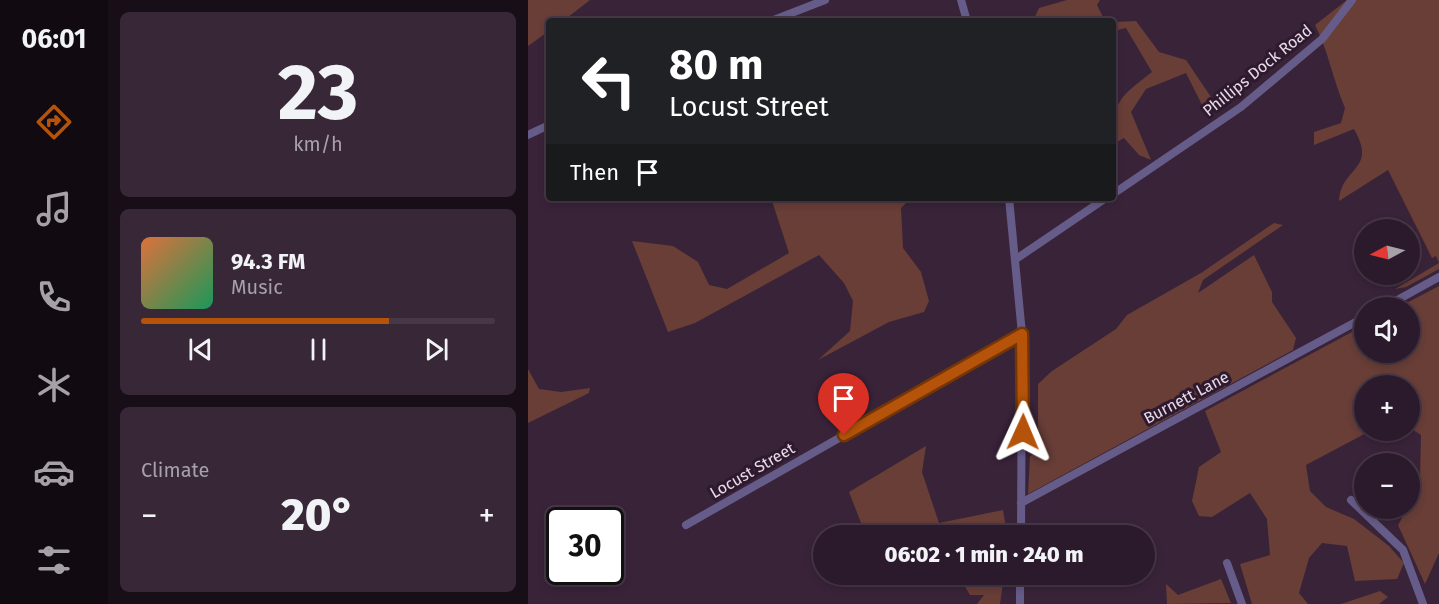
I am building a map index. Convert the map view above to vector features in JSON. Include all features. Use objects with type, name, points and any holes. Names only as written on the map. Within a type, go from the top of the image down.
[{"type":"street","points":[[779,18],[825,0]]},
{"type":"street","points":[[961,0],[966,18]]},
{"type":"street","name":"Phillips Dock Road","points":[[1116,192],[1241,106],[1322,39],[1352,0]]},
{"type":"street","points":[[528,135],[546,126]]},
{"type":"street","points":[[1009,201],[1022,334],[1021,525]]},
{"type":"street","points":[[1016,259],[1102,201]]},
{"type":"street","points":[[1403,297],[1439,277]]},
{"type":"street","name":"Burnett Lane","points":[[1021,503],[1354,323]]},
{"type":"street","name":"Locust Street","points":[[686,525],[1022,334]]},
{"type":"street","points":[[1351,500],[1403,550],[1423,604]]},
{"type":"street","points":[[1227,563],[1242,604]]},
{"type":"street","points":[[1020,585],[1020,604]]},
{"type":"shaded area","points":[[528,0],[590,0],[567,18],[546,18],[546,33],[528,46]]},
{"type":"shaded area","points":[[1067,0],[1100,0],[1097,5],[1104,18],[1034,18],[1039,8]]},
{"type":"shaded area","points":[[1347,0],[1439,0],[1439,263],[1436,256],[1432,258],[1420,234],[1420,219],[1412,219],[1388,170],[1339,201],[1341,190],[1360,161],[1362,153],[1354,129],[1314,145],[1314,132],[1341,123],[1345,108],[1315,25]]},
{"type":"shaded area","points":[[1136,21],[1159,52],[1186,60],[1211,97],[1204,109],[1186,73],[1146,89],[1131,112],[1151,160],[1139,155],[1124,138],[1116,142],[1116,112],[1120,101],[1152,72],[1126,28],[1116,30],[1116,22]]},
{"type":"shaded area","points":[[772,201],[908,201],[901,208],[903,248],[921,272],[929,301],[924,312],[889,322],[818,360],[850,331],[853,301],[844,283],[819,255],[695,323],[668,332],[632,241],[673,246],[698,262],[709,285],[727,289],[789,253]]},
{"type":"shaded area","points":[[1274,223],[1283,225],[1203,280],[1198,293],[1254,255],[1272,292],[1272,302],[1296,338],[1293,350],[1028,494],[1030,456],[1038,453],[1038,384],[1052,371],[1116,329],[1127,315],[1201,273]]},
{"type":"shaded area","points":[[1439,263],[1439,269],[1420,279],[1420,274]]},
{"type":"shaded area","points":[[1402,285],[1410,285],[1406,287],[1395,289]]},
{"type":"shaded area","points":[[1439,286],[1439,553],[1425,584],[1398,525],[1401,519],[1420,519],[1420,375],[1354,375],[1354,440],[1306,465],[1310,491],[1326,507],[1354,519],[1389,546],[1404,563],[1397,579],[1355,581],[1347,546],[1322,543],[1309,558],[1299,593],[1308,604],[1252,604],[1240,564],[1270,555],[1267,519],[1250,493],[1212,517],[1199,516],[1192,501],[1199,467],[1221,452],[1205,411],[1354,331],[1354,363],[1420,363],[1420,297],[1418,297]]},
{"type":"shaded area","points":[[528,369],[539,389],[561,392],[590,388],[589,393],[528,423]]},
{"type":"shaded area","points":[[926,446],[922,472],[939,523],[1003,510],[1005,525],[953,525],[952,523],[862,525],[849,492]]},
{"type":"shaded area","points":[[1221,579],[1231,603],[1167,604],[1166,584],[1178,595]]},
{"type":"shaded area","points":[[964,585],[1003,585],[1000,604],[977,604],[984,595],[970,595]]},
{"type":"shaded area","points":[[1380,591],[1388,597],[1379,604],[1341,604]]},
{"type":"route","points":[[844,435],[1022,334],[1023,432]]}]
